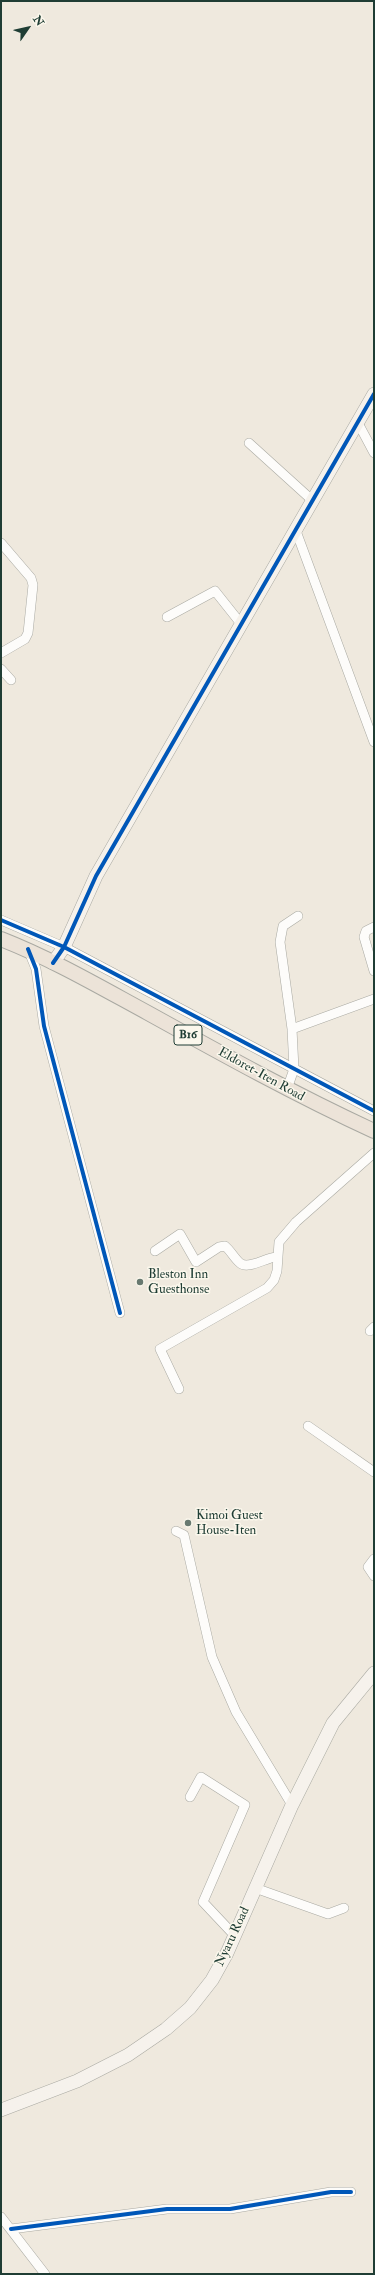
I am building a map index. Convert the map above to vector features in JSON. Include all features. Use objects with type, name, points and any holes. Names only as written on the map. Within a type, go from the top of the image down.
[{"type":"main road","name":"Eldoret-Iten Road","points":[[1,939],[28,950],[287,1089],[374,1131]]},
{"type":"street","points":[[53,963],[64,947],[96,876],[374,394]]},
{"type":"street","points":[[358,423],[374,453]]},
{"type":"street","points":[[249,443],[313,502]]},
{"type":"street","points":[[296,531],[374,742]]},
{"type":"street","points":[[1,543],[31,578],[33,585],[28,633],[25,639],[1,653]]},
{"type":"street","points":[[167,617],[215,591],[242,625]]},
{"type":"street","points":[[1,669],[11,680]]},
{"type":"street","points":[[287,1089],[294,1069],[292,1029],[280,942],[282,926],[298,916]]},
{"type":"street","points":[[1,920],[64,947],[374,1111]]},
{"type":"street","points":[[374,927],[366,931],[364,936],[374,971]]},
{"type":"street","points":[[28,950],[36,969],[44,1026],[120,1313]]},
{"type":"street","points":[[292,1029],[374,999]]},
{"type":"street","points":[[179,1389],[160,1349],[267,1288],[274,1280],[277,1271],[276,1257],[279,1242],[296,1222],[374,1153]]},
{"type":"street","points":[[155,1251],[180,1234],[196,1262],[218,1247],[225,1246],[240,1264],[246,1266],[251,1266],[266,1258],[276,1257]]},
{"type":"street","points":[[308,1426],[374,1472]]},
{"type":"street","points":[[176,1531],[184,1535],[215,1664],[239,1718],[292,1805]]},
{"type":"street","points":[[374,1559],[368,1567],[374,1576]]},
{"type":"street","name":"Nyaru Road","points":[[1,2110],[77,2081],[128,2055],[166,2029],[190,2008],[212,1980],[256,1888],[292,1805],[333,1723],[374,1673]]},
{"type":"street","points":[[190,1797],[201,1777],[245,1804],[204,1902],[234,1936]]},
{"type":"street","points":[[256,1888],[328,1914],[344,1908]]},
{"type":"street","points":[[11,2229],[168,2209],[230,2209],[331,2192],[351,2192]]},
{"type":"street","points":[[1,2217],[45,2274]]},
{"type":"cycle path","points":[[53,963],[64,947],[96,876],[374,394]]},
{"type":"cycle path","points":[[1,920],[64,947],[374,1111]]},
{"type":"cycle path","points":[[28,949],[36,969],[44,1026],[120,1313]]},
{"type":"cycle path","points":[[11,2229],[167,2209],[230,2209],[331,2192],[351,2192]]},
{"type":"place","name":"Bleston Inn Guesthonse","points":[[140,1282]]},
{"type":"place","name":"Kimoi Guest House-Iten","points":[[188,1523]]}]
